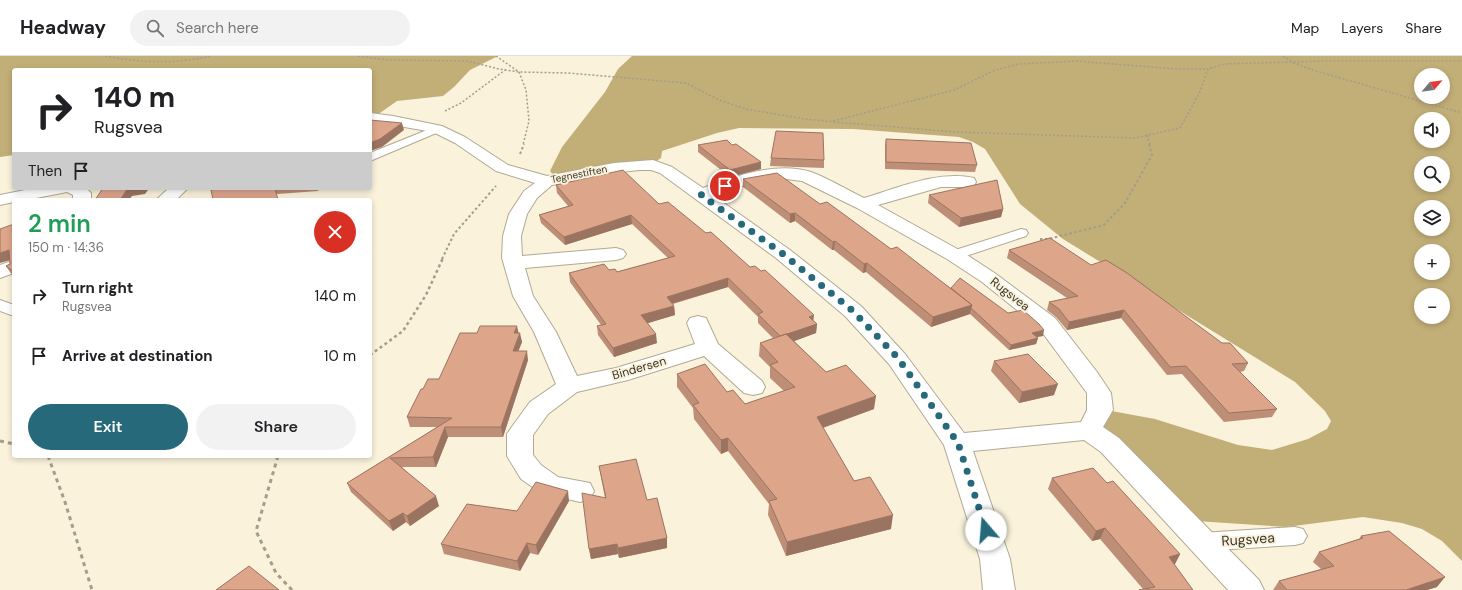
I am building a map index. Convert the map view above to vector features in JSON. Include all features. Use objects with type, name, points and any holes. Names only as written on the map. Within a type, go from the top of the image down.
[{"type":"street","name":"Tegnestiften","points":[[372,118],[429,127],[460,140],[502,168],[547,181],[614,168],[639,165],[653,166],[666,170],[783,254],[853,311],[898,358],[958,443],[995,559],[1000,590]]},
{"type":"street","name":"Rugsvea","points":[[701,195],[737,181],[764,175],[786,174],[806,176],[863,204],[954,255],[989,278],[1047,323],[1089,377],[1099,393],[1100,410],[1089,430],[1110,445],[1200,542],[1248,590]]},
{"type":"street","points":[[547,181],[530,195],[518,214],[512,236],[513,263],[523,296],[545,332],[569,386]]},
{"type":"street","points":[[863,204],[941,182],[968,182]]},
{"type":"street","points":[[0,200],[51,190]]},
{"type":"street","points":[[168,198],[178,190]]},
{"type":"street","points":[[513,263],[562,258],[591,258],[616,254]]},
{"type":"street","points":[[0,272],[12,267]]},
{"type":"street","points":[[698,323],[708,347],[753,387]]},
{"type":"street","name":"Bindersen","points":[[580,491],[551,486],[532,472],[520,456],[520,434],[539,408],[569,386],[620,375],[708,347]]},
{"type":"street","points":[[958,443],[1089,430]]},
{"type":"lane","points":[[372,156],[429,127]]},
{"type":"lane","points":[[954,255],[1015,235]]},
{"type":"lane","points":[[0,305],[12,310]]},
{"type":"lane","name":"Rugsvea","points":[[1200,542],[1295,536]]},
{"type":"path","points":[[105,56],[130,62],[168,62],[211,56]]},
{"type":"path","points":[[358,56],[387,60],[468,61],[519,72],[568,73],[686,83],[719,100],[746,109],[830,122],[956,132],[1135,138],[1180,128],[1200,94],[1208,69]]},
{"type":"path","points":[[372,354],[403,331],[426,296],[454,234],[514,166],[523,147],[529,121],[526,90],[519,72],[496,56]]},
{"type":"path","points":[[1283,56],[1294,63],[1316,71],[1462,113]]},
{"type":"path","points":[[830,122],[954,90],[995,70],[1019,64],[1076,61],[1169,69],[1208,69],[1224,64],[1325,61],[1462,61]]},
{"type":"path","points":[[429,127],[505,70]]},
{"type":"path","points":[[1015,235],[1048,239],[1104,225],[1125,203],[1152,155],[1148,135]]},
{"type":"path","points":[[0,441],[12,444]]},
{"type":"path","points":[[49,458],[65,502],[92,590]]},
{"type":"path","points":[[277,458],[256,531],[276,573],[292,590]]},
{"type":"shaded area","points":[[0,56],[498,56],[470,70],[443,96],[397,101],[372,119],[372,68],[12,68],[12,155],[0,157]]},
{"type":"shaded area","points":[[632,56],[1462,56],[1462,561],[1442,541],[1422,529],[1402,523],[1363,517],[1286,527],[1181,520],[1084,428],[1106,410],[1155,419],[1238,445],[1272,450],[1308,439],[1327,429],[1331,421],[1325,411],[1295,382],[1063,239],[1020,204],[985,149],[973,142],[959,137],[853,129],[739,128],[717,133],[662,151],[661,158],[655,162],[559,183],[550,171],[562,147],[605,92],[618,69]]},
{"type":"building","points":[[372,120],[402,123],[380,139],[372,142]]},
{"type":"building","points":[[776,131],[823,133],[824,160],[771,158]]},
{"type":"building","points":[[886,139],[971,143],[977,165],[886,162]]},
{"type":"building","points":[[727,140],[732,145],[736,144],[761,162],[730,170],[698,145]]},
{"type":"building","points":[[623,170],[659,204],[668,202],[706,233],[711,232],[750,267],[755,266],[761,271],[765,270],[814,315],[809,317],[817,324],[780,336],[758,314],[763,312],[728,278],[667,297],[674,306],[641,315],[656,334],[613,348],[597,326],[606,324],[569,273],[604,264],[609,270],[615,269],[617,272],[675,256],[631,215],[564,237],[539,215],[573,205],[556,185]]},
{"type":"building","points":[[777,173],[820,204],[827,202],[891,249],[897,247],[972,305],[933,317],[867,263],[864,264],[835,241],[833,242],[795,213],[790,214],[743,179]]},
{"type":"building","points":[[997,180],[1003,209],[961,218],[929,195]]},
{"type":"building","points":[[102,190],[127,190],[121,198],[96,198]]},
{"type":"building","points":[[211,190],[276,190],[278,198],[213,198]]},
{"type":"building","points":[[12,225],[12,270],[6,266],[10,264],[9,250],[0,253],[0,229]]},
{"type":"building","points":[[1050,238],[1091,265],[1106,260],[1127,273],[1222,343],[1230,343],[1248,363],[1232,364],[1277,409],[1229,413],[1186,366],[1170,367],[1124,310],[1069,322],[1059,309],[1049,302],[1078,296],[1009,250]]},
{"type":"building","points":[[960,278],[1008,313],[1023,310],[1044,330],[1032,333],[1038,338],[1011,345],[971,308],[972,305],[951,288]]},
{"type":"building","points":[[480,326],[517,326],[514,333],[520,333],[513,351],[527,351],[501,427],[445,427],[433,457],[390,458],[436,496],[407,516],[403,513],[389,521],[347,483],[452,418],[407,417],[421,389],[423,389],[428,379],[439,379],[460,333],[477,333]]},
{"type":"building","points":[[786,334],[826,372],[846,365],[876,396],[817,417],[854,481],[870,477],[893,515],[787,542],[769,501],[777,499],[728,438],[721,440],[693,405],[699,403],[677,374],[705,364],[727,392],[733,390],[745,404],[795,387],[770,365],[778,362],[760,343]]},
{"type":"building","points":[[1028,354],[1058,384],[1022,392],[994,361]]},
{"type":"building","points":[[636,459],[647,500],[657,498],[667,538],[618,548],[617,544],[589,549],[582,493],[606,498],[599,466]]},
{"type":"building","points":[[1093,468],[1107,483],[1113,481],[1180,554],[1169,557],[1193,590],[1139,590],[1155,587],[1105,528],[1096,531],[1052,478]]},
{"type":"building","points":[[536,482],[568,491],[536,545],[527,543],[517,561],[441,544],[467,504],[517,511]]},
{"type":"building","points":[[1389,531],[1445,577],[1406,590],[1287,590],[1279,581],[1334,566],[1319,552],[1363,538],[1361,536]]},
{"type":"building","points":[[249,566],[279,590],[216,590]]},
{"type":"route","points":[[725,186],[701,195],[783,254],[853,311],[898,358],[958,443],[986,530]]}]
